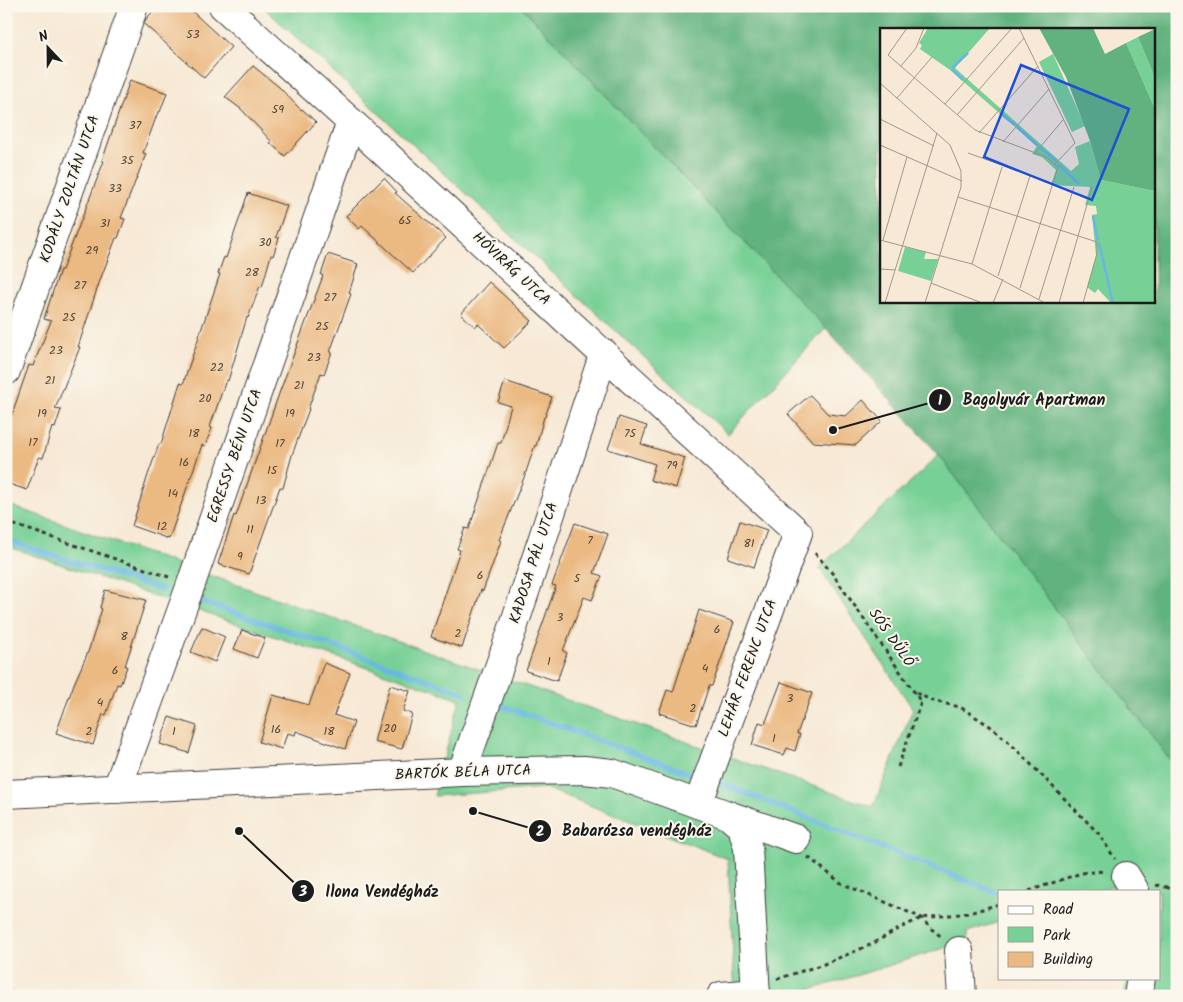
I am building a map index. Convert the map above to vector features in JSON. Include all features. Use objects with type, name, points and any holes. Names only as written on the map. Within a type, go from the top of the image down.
[{"type":"street","name":"KODÁLY ZOLTÁN UTCA","points":[[6,371],[134,6]]},
{"type":"street","name":"HÓVIRÁG UTCA","points":[[223,6],[604,353],[798,533]]},
{"type":"street","name":"EGRESSY BÉNI UTCA","points":[[117,789],[191,584],[351,122]]},
{"type":"street","name":"KADOSA PÁL UTCA","points":[[462,772],[514,625],[604,353]]},
{"type":"street","name":"LEHÁR FERENC UTCA","points":[[698,804],[798,533]]},
{"type":"street","name":"BARTÓK BÉLA UTCA","points":[[6,794],[462,772],[584,770],[612,774],[728,815],[742,828],[748,848],[756,991]]},
{"type":"street","points":[[728,815],[790,837]]},
{"type":"street","points":[[959,951],[962,996]]},
{"type":"street","points":[[1138,996],[1141,980]]},
{"type":"street","points":[[720,996],[756,991]]},
{"type":"path","points":[[6,522],[191,584]]},
{"type":"path","name":"SÓS DŰLŐ","points":[[798,533],[832,572],[916,693]]},
{"type":"path","points":[[898,767],[921,702],[916,693]]},
{"type":"path","points":[[916,693],[933,701],[960,707],[992,728],[1015,748],[1099,834],[1130,883]]},
{"type":"path","points":[[790,837],[841,883],[922,918],[929,927],[959,951]]},
{"type":"path","points":[[1030,890],[1081,873],[1100,870],[1114,872],[1130,883]]},
{"type":"path","points":[[1165,887],[1177,891]]},
{"type":"path","points":[[756,991],[870,945],[922,918],[969,913],[998,904]]},
{"type":"green space","points":[[262,6],[521,6],[826,328],[728,434]]},
{"type":"green space","points":[[521,6],[1177,6],[1177,769],[939,455],[826,328]]},
{"type":"green space","points":[[939,455],[1177,769],[1177,996],[1124,996],[1128,980],[1160,980],[1160,890],[1114,890],[1112,886],[1100,890],[998,890],[998,922],[967,932],[967,941],[791,996],[735,996],[728,859],[545,788],[434,796],[460,699],[6,546],[6,504],[873,807],[913,709],[819,568]]},
{"type":"building","points":[[158,6],[186,6],[231,47],[204,78],[144,24]]},
{"type":"building","points":[[253,66],[279,87],[301,110],[316,122],[285,156],[270,143],[272,142],[241,109],[225,97]]},
{"type":"building","points":[[130,80],[167,93],[143,153],[146,154],[121,218],[125,219],[99,283],[78,347],[80,347],[55,409],[61,410],[55,428],[52,427],[43,458],[39,457],[27,490],[6,483],[6,431],[29,365],[33,366],[51,321],[44,319],[54,288],[104,161],[102,161]]},
{"type":"building","points":[[384,178],[397,192],[395,193],[446,238],[413,273],[362,226],[359,229],[346,216]]},
{"type":"building","points":[[248,193],[287,206],[276,237],[279,238],[273,256],[271,255],[262,287],[260,286],[247,317],[228,381],[226,380],[210,427],[212,428],[205,446],[202,445],[169,539],[132,526],[180,383],[183,384],[220,274],[218,274],[224,257],[226,258]]},
{"type":"building","points":[[328,254],[358,264],[349,293],[351,294],[324,374],[321,373],[308,409],[283,488],[280,487],[249,574],[218,564],[234,515],[236,516],[323,276],[321,275]]},
{"type":"building","points":[[489,282],[532,321],[504,348],[478,324],[475,327],[461,314]]},
{"type":"building","points":[[505,381],[552,397],[536,446],[499,540],[501,541],[483,591],[481,590],[462,648],[431,637],[460,550],[457,549],[465,528],[469,529],[498,443],[501,443],[511,406],[498,402]]},
{"type":"building","points":[[810,395],[828,414],[846,416],[863,400],[882,421],[856,445],[813,442],[788,414]]},
{"type":"building","points":[[619,417],[647,426],[641,444],[685,458],[676,488],[650,480],[655,464],[608,449]]},
{"type":"building","points":[[740,521],[767,530],[754,567],[728,558]]},
{"type":"building","points":[[575,523],[608,534],[594,573],[602,576],[592,600],[584,597],[563,651],[567,653],[557,681],[526,671],[556,586],[552,585]]},
{"type":"building","points":[[105,590],[146,600],[125,666],[127,667],[120,685],[117,684],[106,715],[103,714],[93,745],[56,733],[88,652],[102,609],[100,608]]},
{"type":"building","points":[[699,610],[734,622],[712,686],[709,686],[696,725],[659,713],[667,690],[673,692]]},
{"type":"building","points":[[202,627],[225,637],[215,662],[191,652]]},
{"type":"building","points":[[242,630],[265,638],[257,658],[234,649]]},
{"type":"building","points":[[324,663],[350,673],[334,715],[354,722],[345,749],[296,731],[295,735],[287,733],[282,749],[259,742],[273,695],[309,705]]},
{"type":"building","points":[[781,682],[812,693],[797,734],[800,734],[795,751],[787,748],[784,755],[752,745],[759,722],[765,724]]},
{"type":"building","points":[[390,685],[410,691],[403,711],[412,714],[402,749],[374,742]]},
{"type":"building","points":[[169,717],[197,726],[189,753],[160,744]]},
{"type":"waterway","points":[[6,541],[164,590]]},
{"type":"waterway","points":[[193,599],[328,644],[464,693]]},
{"type":"waterway","points":[[495,703],[689,773]]},
{"type":"waterway","points":[[717,782],[997,893]]},
{"type":"place","name":"Bagolyvár Apartman","points":[[833,430]]},
{"type":"place","name":"Babarózsa vendégház","points":[[473,811]]},
{"type":"place","name":"Ilona Vendégház","points":[[239,831]]}]
